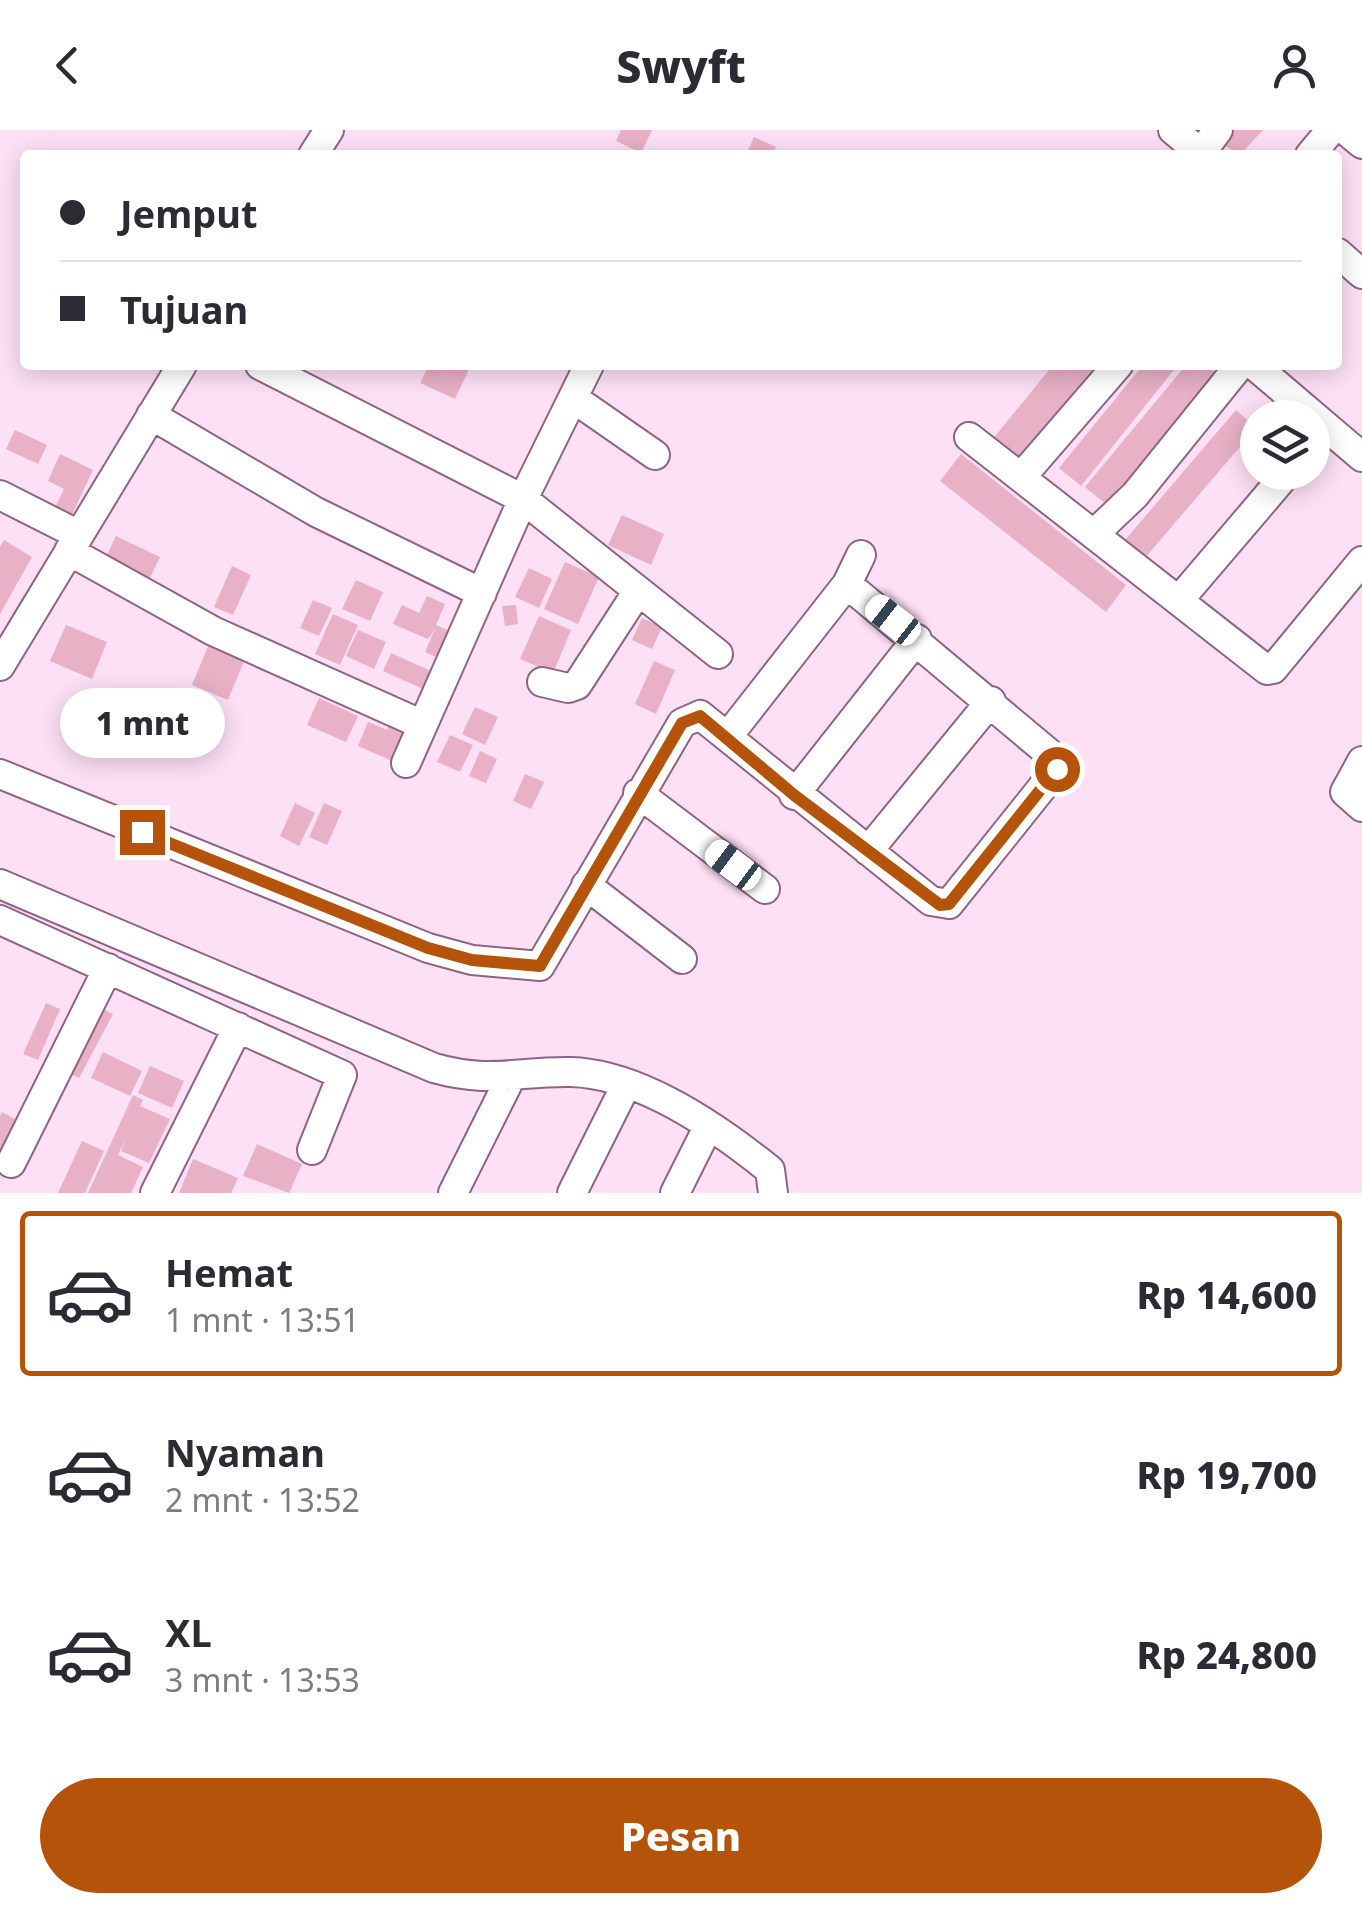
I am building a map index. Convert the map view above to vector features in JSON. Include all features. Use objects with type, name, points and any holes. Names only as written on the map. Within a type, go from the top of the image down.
[{"type":"street","points":[[1173,130],[1197,150]]},
{"type":"street","points":[[1314,150],[1331,130]]},
{"type":"street","points":[[1345,130],[1362,144]]},
{"type":"street","points":[[1342,256],[1362,274]]},
{"type":"street","points":[[4,652],[179,370]]},
{"type":"street","points":[[270,370],[523,499],[718,654]]},
{"type":"street","points":[[406,762],[523,499],[587,370]]},
{"type":"street","points":[[1022,476],[1114,370]]},
{"type":"street","points":[[1094,534],[1134,495],[1236,370]]},
{"type":"street","points":[[1259,370],[1286,400]]},
{"type":"street","points":[[573,398],[655,454]]},
{"type":"street","points":[[150,415],[316,512],[482,593]]},
{"type":"street","points":[[969,437],[1271,671],[1362,561]]},
{"type":"street","points":[[1330,441],[1362,457]]},
{"type":"street","points":[[1179,600],[1273,490]]},
{"type":"street","points":[[0,495],[213,631],[423,725]]},
{"type":"street","points":[[728,736],[847,584],[860,555]]},
{"type":"street","points":[[0,774],[428,948],[472,960],[540,966],[682,723],[700,716],[930,901],[949,904],[1057,769],[1050,750],[847,584]]},
{"type":"street","points":[[542,682],[568,688],[577,684],[638,591]]},
{"type":"street","points":[[794,795],[917,639]]},
{"type":"street","points":[[868,851],[991,701]]},
{"type":"street","points":[[1362,760],[1345,792],[1362,807]]},
{"type":"street","points":[[638,793],[765,889]]},
{"type":"street","points":[[0,884],[434,1068],[474,1079],[569,1072],[602,1075],[708,1127],[770,1170],[773,1193]]},
{"type":"street","points":[[586,885],[682,959]]},
{"type":"street","points":[[0,920],[342,1075],[312,1150]]},
{"type":"street","points":[[11,1163],[108,968]]},
{"type":"street","points":[[155,1193],[238,1026]]},
{"type":"street","points":[[453,1193],[510,1078]]},
{"type":"street","points":[[572,1193],[626,1085]]},
{"type":"street","points":[[675,1193],[708,1127]]},
{"type":"building","points":[[621,130],[652,130],[642,150],[616,141]]},
{"type":"building","points":[[1235,130],[1263,130],[1245,150],[1232,150],[1222,144]]},
{"type":"building","points":[[754,137],[776,147],[775,150],[748,150]]},
{"type":"building","points":[[426,370],[469,370],[455,399],[420,383]]},
{"type":"building","points":[[1049,370],[1094,370],[1019,463],[992,440]]},
{"type":"building","points":[[1139,370],[1174,370],[1081,486],[1059,468]]},
{"type":"building","points":[[1182,370],[1216,373],[1107,505],[1085,487]]},
{"type":"building","points":[[1236,410],[1240,414],[1240,447],[1145,558],[1125,540]]},
{"type":"building","points":[[15,430],[47,445],[38,464],[6,449]]},
{"type":"building","points":[[60,454],[93,470],[69,521],[52,514],[64,489],[48,481]]},
{"type":"building","points":[[961,454],[1126,585],[1106,612],[940,481]]},
{"type":"building","points":[[622,515],[664,534],[651,565],[608,545]]},
{"type":"building","points":[[116,536],[160,557],[148,582],[104,561]]},
{"type":"building","points":[[4,540],[32,557],[0,614],[0,547]]},
{"type":"building","points":[[565,562],[599,577],[578,624],[544,609]]},
{"type":"building","points":[[232,566],[251,575],[233,615],[214,607]]},
{"type":"building","points":[[529,568],[552,579],[539,608],[515,597]]},
{"type":"building","points":[[356,580],[383,592],[370,621],[342,609]]},
{"type":"building","points":[[427,596],[445,604],[436,625],[461,636],[449,663],[425,652],[435,629],[428,639],[393,624],[402,605],[419,613]]},
{"type":"building","points":[[313,600],[332,608],[319,636],[300,628]]},
{"type":"building","points":[[516,605],[518,624],[505,626],[502,606]]},
{"type":"building","points":[[333,614],[358,625],[340,665],[315,654]]},
{"type":"building","points":[[539,616],[571,630],[553,673],[520,659]]},
{"type":"building","points":[[642,618],[662,627],[652,649],[632,640]]},
{"type":"building","points":[[66,625],[107,642],[92,679],[50,661]]},
{"type":"building","points":[[358,630],[386,642],[374,669],[346,656]]},
{"type":"building","points":[[213,634],[249,649],[228,700],[192,685]]},
{"type":"building","points":[[391,653],[433,672],[425,690],[383,671]]},
{"type":"building","points":[[654,661],[675,670],[656,714],[635,704]]},
{"type":"building","points":[[319,698],[358,716],[346,742],[307,725]]},
{"type":"building","points":[[475,707],[498,717],[485,745],[462,734]]},
{"type":"building","points":[[394,715],[418,726],[399,764],[358,746],[368,722],[387,730]]},
{"type":"building","points":[[450,735],[473,745],[460,772],[437,762]]},
{"type":"building","points":[[480,751],[497,759],[486,783],[469,776]]},
{"type":"building","points":[[525,774],[544,782],[531,809],[513,801]]},
{"type":"building","points":[[295,803],[315,813],[299,846],[280,836]]},
{"type":"building","points":[[324,803],[342,811],[327,845],[309,837]]},
{"type":"building","points":[[46,1003],[60,1009],[38,1060],[23,1054]]},
{"type":"building","points":[[96,1005],[113,1014],[79,1078],[62,1070]]},
{"type":"building","points":[[103,1052],[142,1071],[130,1096],[91,1078]]},
{"type":"building","points":[[150,1066],[184,1081],[172,1108],[138,1093]]},
{"type":"building","points":[[133,1095],[143,1100],[140,1106],[170,1119],[149,1163],[121,1151],[127,1136],[118,1155],[143,1167],[131,1193],[88,1193]]},
{"type":"building","points":[[2,1112],[15,1119],[0,1152],[0,1116]]},
{"type":"building","points":[[82,1141],[104,1151],[85,1193],[58,1193]]},
{"type":"building","points":[[257,1144],[302,1164],[289,1193],[243,1176]]},
{"type":"building","points":[[193,1159],[238,1178],[231,1193],[179,1193]]},
{"type":"route","points":[[142,832],[428,948],[472,960],[540,966],[682,723],[700,716],[794,795],[940,905],[949,904],[1057,769]]}]
